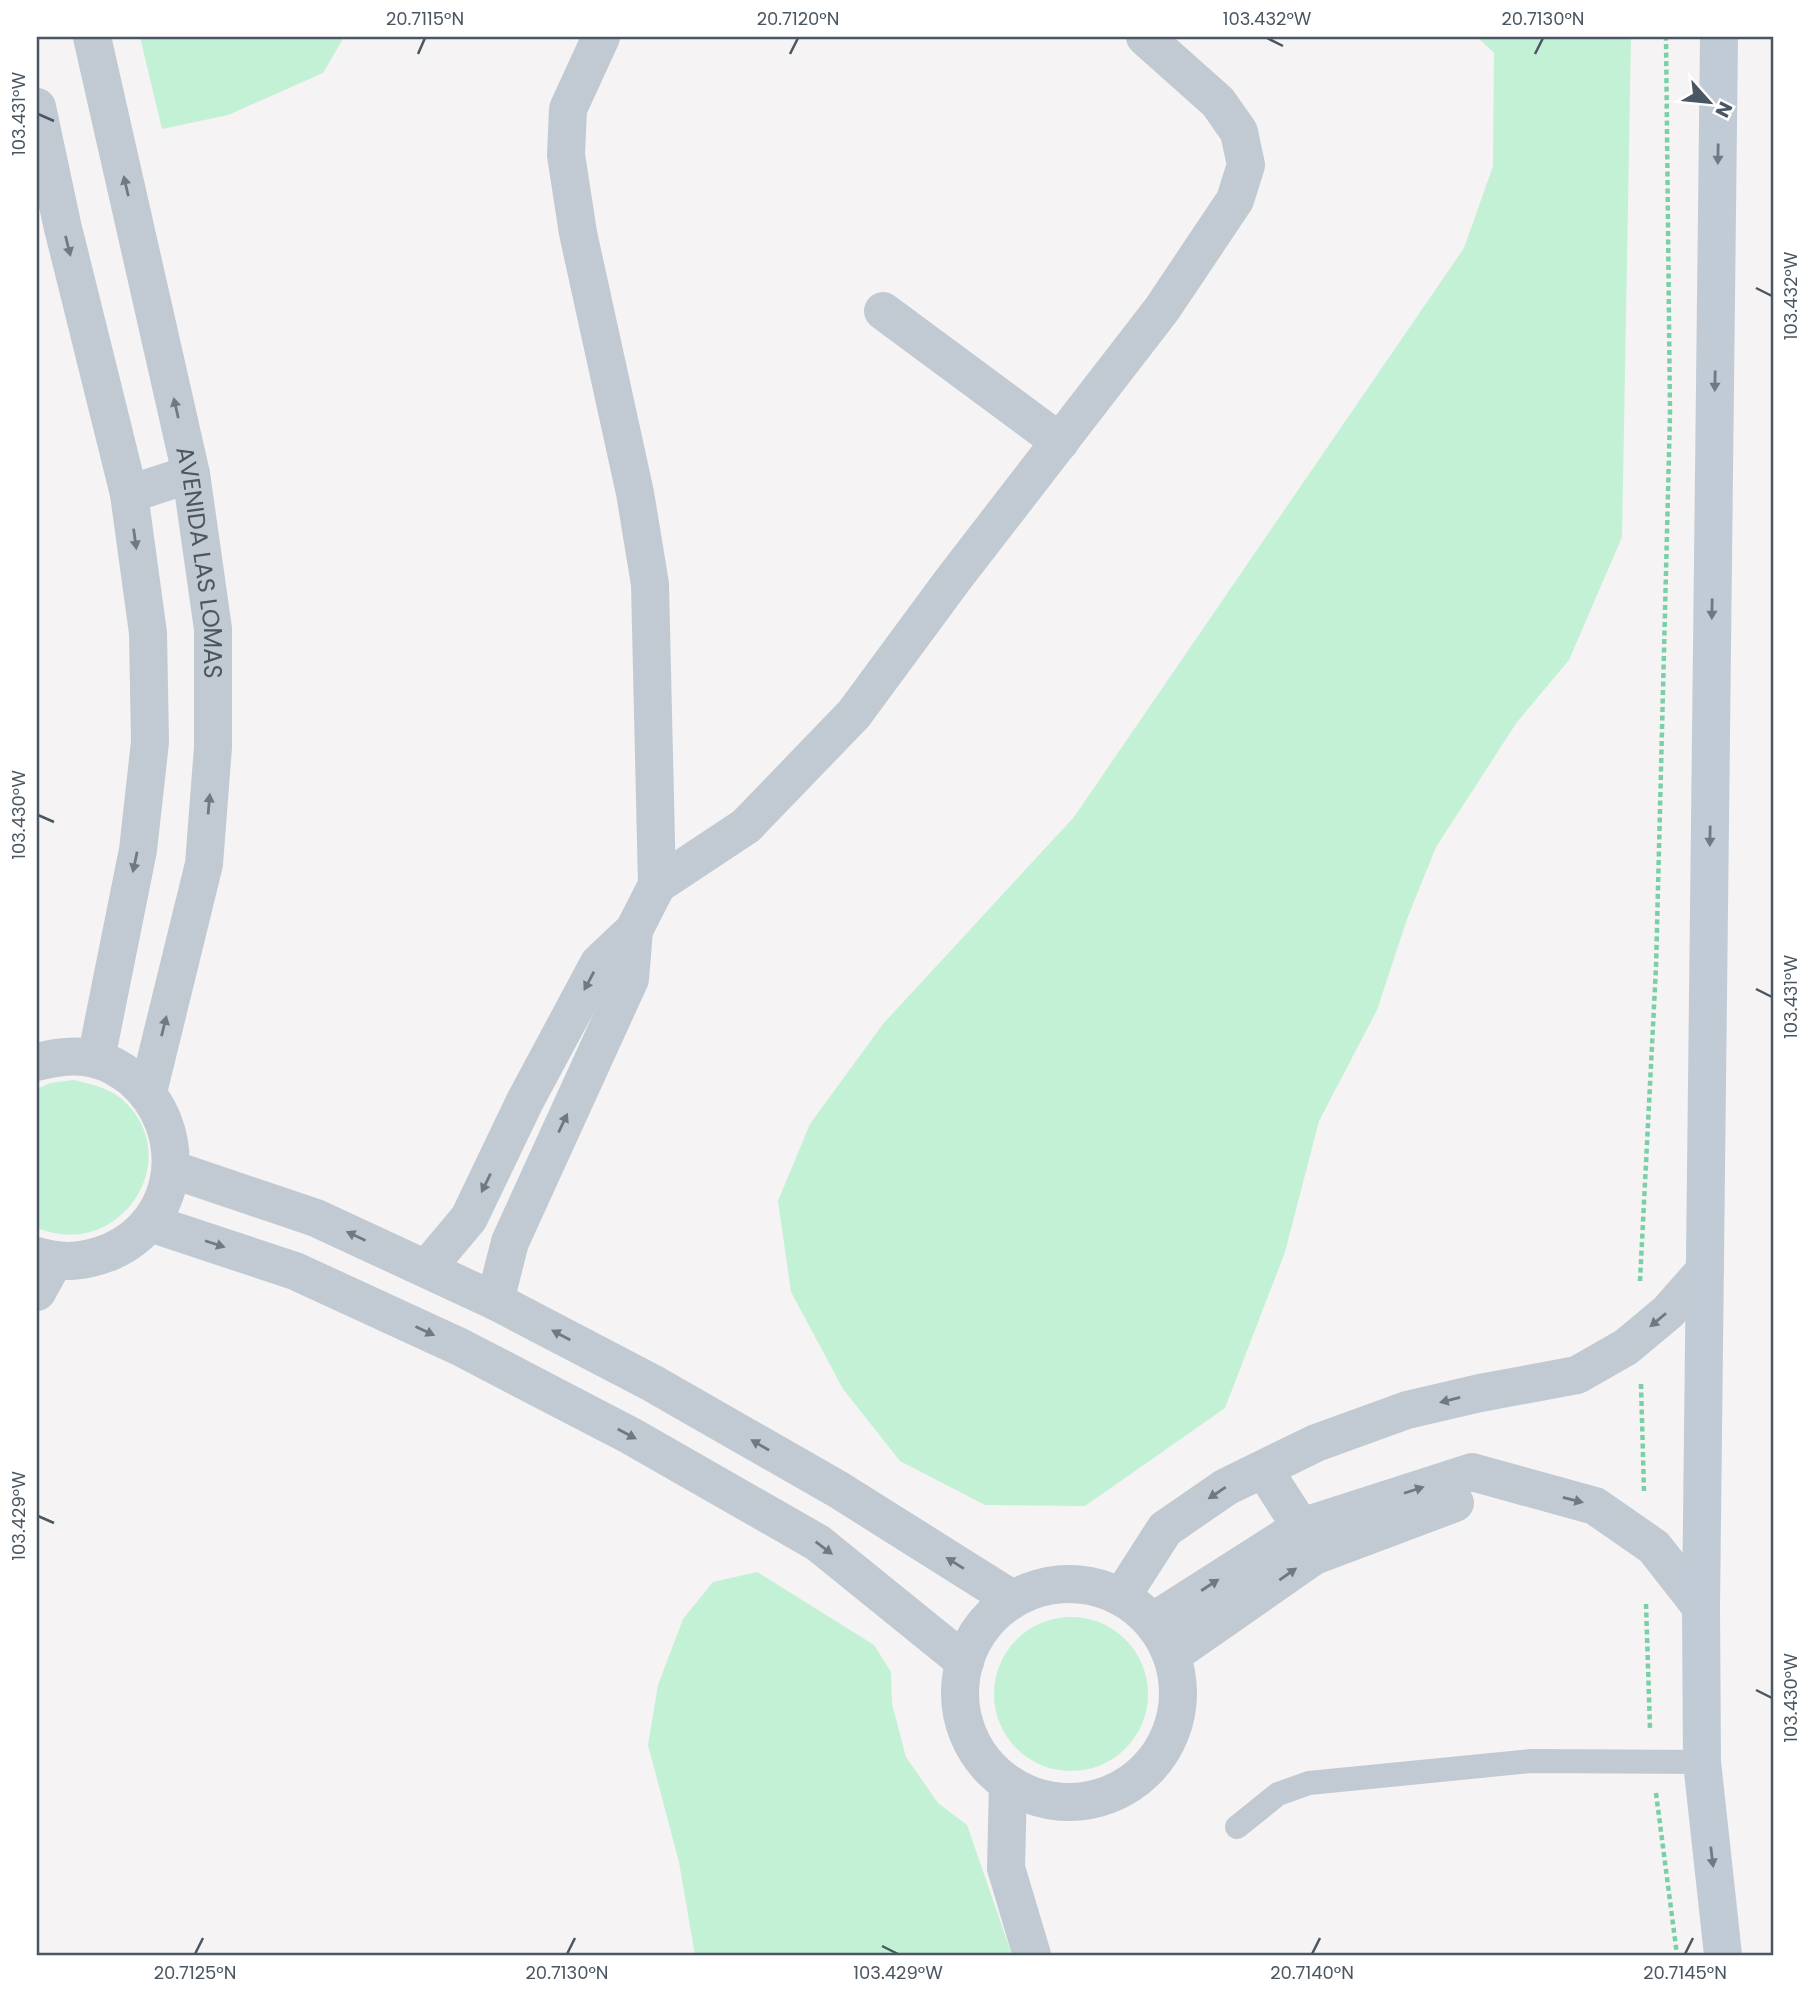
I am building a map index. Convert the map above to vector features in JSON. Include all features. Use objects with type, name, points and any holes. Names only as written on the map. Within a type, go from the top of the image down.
[{"type":"main road","points":[[1719,37],[1701,1607],[1703,1776],[1723,1955]]},
{"type":"street","name":"AVENIDA LAS LOMAS","points":[[92,37],[191,474],[213,629],[213,747],[204,864],[148,1092]]},
{"type":"street","points":[[427,1268],[469,1218],[526,1101],[599,963],[634,930],[657,885],[650,584],[635,493],[578,233],[566,155],[568,109],[601,37]]},
{"type":"street","points":[[657,885],[746,826],[855,714],[951,581],[1162,309],[1235,200],[1246,165],[1239,132],[1218,102],[1145,37]]},
{"type":"street","points":[[37,107],[62,224],[129,494],[148,633],[150,742],[138,850],[96,1059]]},
{"type":"street","points":[[883,311],[1060,442]]},
{"type":"street","points":[[129,494],[191,474]]},
{"type":"street","points":[[495,1301],[510,1242],[630,979],[634,930]]},
{"type":"street","points":[[37,1062],[62,1056],[96,1059],[124,1072],[148,1092],[162,1116],[170,1142],[171,1170],[164,1198],[150,1223],[123,1246],[90,1260],[43,1270]]},
{"type":"street","points":[[171,1170],[316,1218],[495,1301],[652,1383],[828,1483],[1012,1600]]},
{"type":"street","points":[[150,1223],[295,1271],[460,1347],[631,1436],[818,1543],[965,1662]]},
{"type":"street","points":[[1122,1596],[1165,1529],[1226,1487],[1315,1443],[1407,1410],[1480,1392],[1577,1375],[1626,1348],[1668,1312],[1704,1270]]},
{"type":"street","points":[[1264,1470],[1301,1527]]},
{"type":"street","points":[[1152,1622],[1301,1527],[1472,1472],[1595,1506],[1654,1547],[1701,1607]]},
{"type":"street","points":[[1172,1655],[1314,1556],[1507,1483]]},
{"type":"street","points":[[1086,1584],[1122,1596],[1138,1607],[1164,1637],[1172,1655],[1178,1689],[1174,1723],[1159,1754],[1136,1779],[1106,1796],[1073,1803],[1038,1798],[1008,1784],[982,1760],[966,1730],[960,1696],[965,1662],[975,1637],[992,1616],[1012,1600],[1048,1585],[1086,1584]]},
{"type":"street","points":[[1008,1784],[1006,1868],[1032,1955]]},
{"type":"lane","points":[[1237,1827],[1278,1794],[1309,1783],[1531,1760],[1652,1762],[1703,1776]]},
{"type":"path","points":[[1666,37],[1670,414],[1656,967],[1639,1302],[1649,1714],[1656,1799],[1677,1955]]},
{"type":"green space","points":[[140,37],[344,37],[323,73],[228,115],[162,129]]},
{"type":"green space","points":[[1477,37],[1631,37],[1622,537],[1569,660],[1517,722],[1436,847],[1407,919],[1377,1010],[1319,1121],[1285,1252],[1225,1408],[1085,1506],[985,1505],[900,1461],[843,1389],[791,1292],[778,1201],[810,1124],[883,1024],[1074,817],[1464,248],[1493,166],[1494,53]]},
{"type":"green space","points":[[74,1080],[103,1088],[119,1097],[139,1120],[148,1146],[147,1172],[137,1196],[120,1216],[96,1230],[68,1235],[37,1228],[37,1089],[50,1083]]},
{"type":"green space","points":[[757,1572],[874,1645],[891,1672],[892,1704],[906,1757],[938,1803],[967,1825],[1012,1955],[695,1955],[679,1862],[648,1745],[658,1685],[683,1619],[713,1582]]},
{"type":"green space","points":[[1071,1617],[1101,1622],[1126,1639],[1143,1664],[1148,1694],[1143,1724],[1126,1749],[1101,1766],[1071,1771],[1041,1766],[1016,1749],[999,1724],[994,1694],[999,1664],[1016,1639],[1041,1622]]}]
